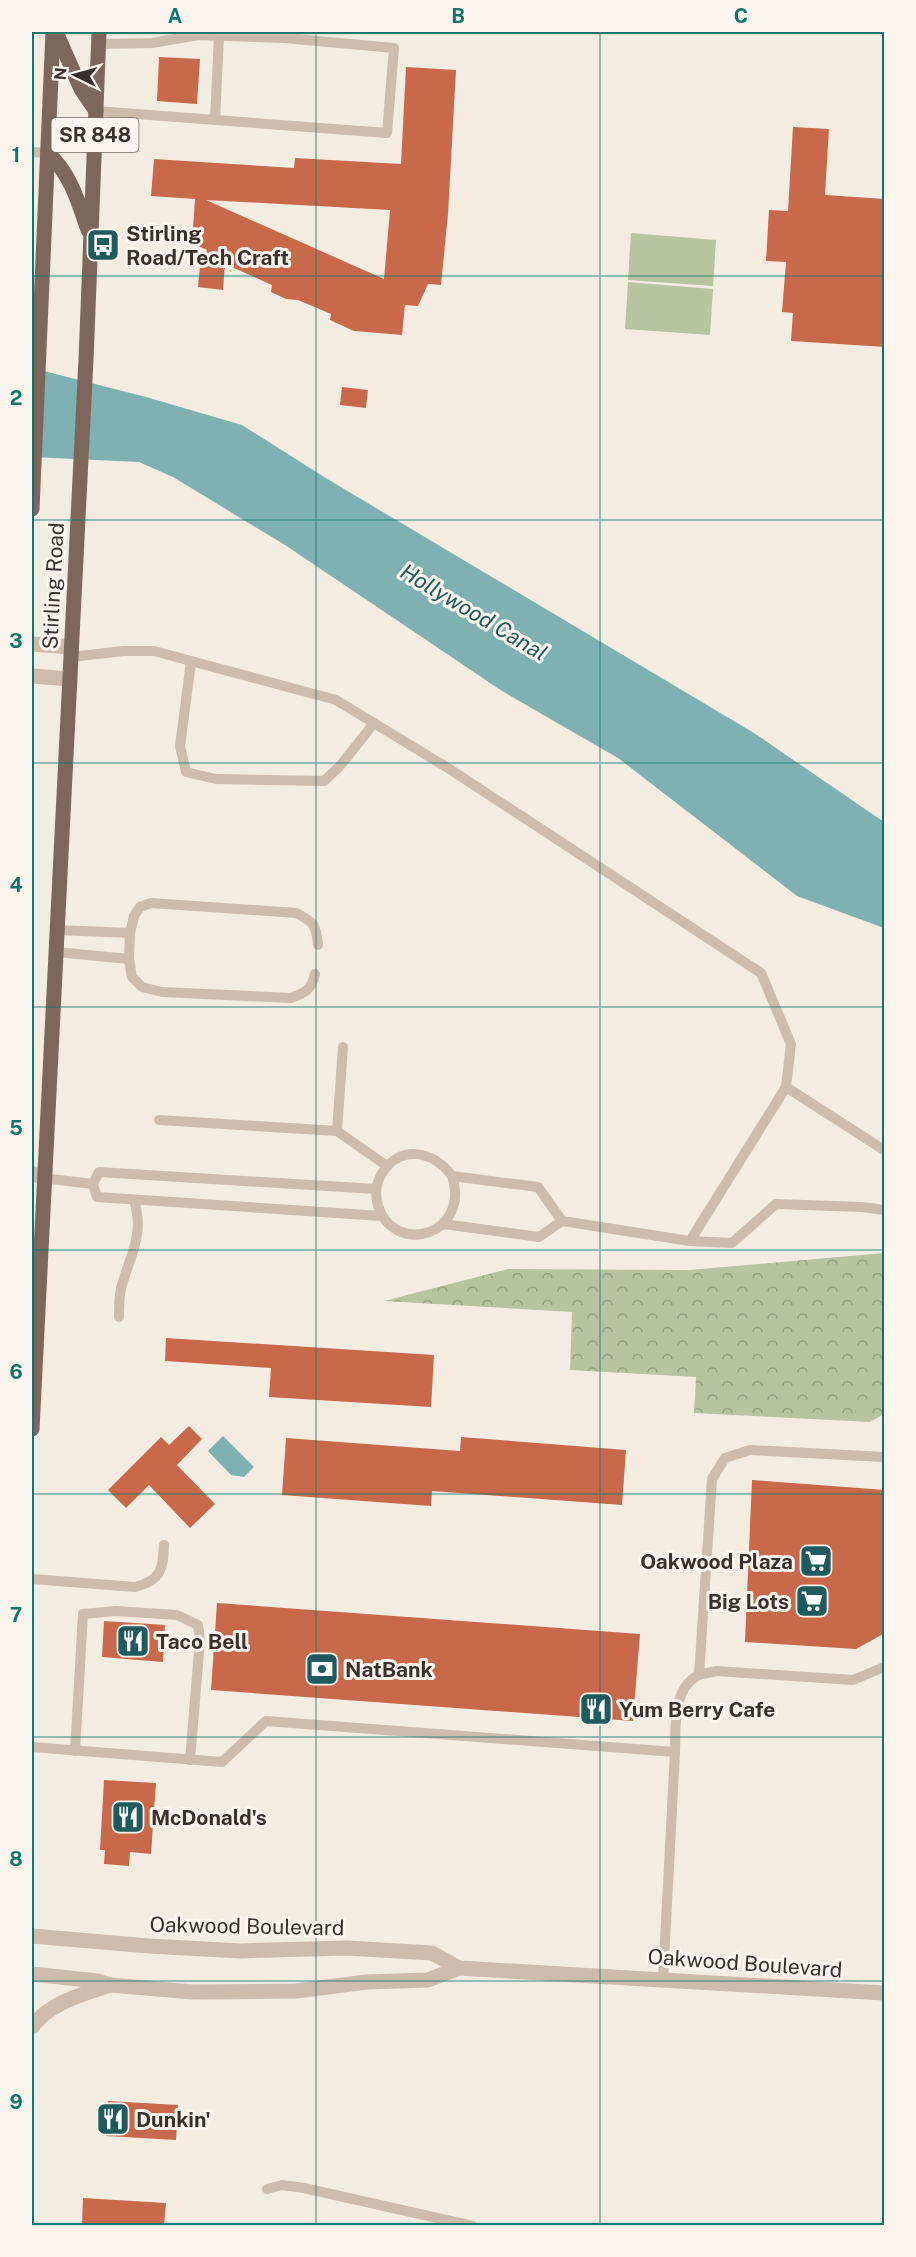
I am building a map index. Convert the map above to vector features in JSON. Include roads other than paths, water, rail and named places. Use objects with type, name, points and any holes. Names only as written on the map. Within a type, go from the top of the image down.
[{"type":"main road","points":[[54,32],[81,90],[96,111]]},
{"type":"main road","name":"Stirling Road","points":[[32,509],[54,32]]},
{"type":"main road","name":"Stirling Road","points":[[32,1429],[35,1177],[56,952],[86,360],[99,38]]},
{"type":"main road","points":[[48,153],[61,166],[75,190],[91,238]]},
{"type":"street","points":[[32,644],[71,652]]},
{"type":"street","points":[[32,676],[70,679]]},
{"type":"street","name":"Oakwood Boulevard","points":[[32,1936],[149,1947],[240,1951],[346,1948],[432,1953],[459,1968]]},
{"type":"street","name":"Oakwood Boulevard","points":[[32,1974],[97,1981],[110,1985],[193,1992],[296,1991],[367,1982],[428,1980],[459,1968],[885,1993]]},
{"type":"street","points":[[32,2027],[45,2013],[65,2000],[110,1985]]},
{"type":"lane","points":[[96,111],[387,133],[394,48],[284,38],[200,35],[152,43],[99,38]]},
{"type":"lane","points":[[215,120],[219,36]]},
{"type":"lane","points":[[32,152],[48,153]]},
{"type":"lane","points":[[71,652],[154,651],[336,700],[448,768],[761,973],[791,1044],[786,1087],[690,1241]]},
{"type":"lane","points":[[191,662],[180,746],[186,772],[216,779],[324,781],[340,766],[374,723]]},
{"type":"lane","points":[[315,974],[313,983],[306,993],[291,998],[162,992],[142,987],[132,977],[129,958],[130,933],[134,916],[140,907],[151,903],[296,913],[310,920],[317,929],[318,945]]},
{"type":"lane","points":[[57,930],[130,933]]},
{"type":"lane","points":[[56,952],[129,958]]},
{"type":"lane","points":[[337,1131],[343,1047]]},
{"type":"lane","points":[[786,1087],[885,1150]]},
{"type":"lane","points":[[159,1120],[337,1131],[387,1167]]},
{"type":"lane","points":[[409,1154],[422,1154],[444,1165],[452,1176],[456,1188],[456,1201],[452,1214],[431,1232],[417,1235],[404,1233],[382,1216],[377,1203],[376,1190],[380,1177],[397,1159],[409,1154]]},
{"type":"lane","points":[[376,1190],[99,1172],[93,1184],[98,1197],[382,1216]]},
{"type":"lane","points":[[452,1176],[538,1187],[562,1221]]},
{"type":"lane","points":[[35,1177],[93,1184]]},
{"type":"lane","points":[[119,1317],[120,1291],[138,1237],[139,1216],[134,1200]]},
{"type":"lane","points":[[443,1224],[539,1237],[562,1221],[690,1241],[732,1243],[776,1204],[885,1210]]},
{"type":"lane","points":[[699,1675],[712,1479],[724,1458],[750,1450],[885,1457]]},
{"type":"lane","points":[[32,1580],[135,1587],[148,1584],[160,1573],[164,1545]]},
{"type":"lane","points":[[75,1751],[83,1614],[116,1611],[177,1615],[198,1625],[200,1640],[190,1760]]},
{"type":"lane","points":[[663,1979],[676,1713],[681,1695],[690,1682],[699,1675],[716,1671],[853,1680],[885,1667]]},
{"type":"lane","points":[[32,1747],[222,1762],[266,1721],[675,1752]]},
{"type":"lane","points":[[267,2188],[282,2185],[304,2188],[473,2226]]},
{"type":"water","name":"Hollywood Canal","points":[[32,368],[146,397],[242,425],[324,477],[754,733],[884,822],[884,928],[797,896],[618,758],[502,691],[285,545],[173,477],[139,462],[32,457]]},
{"type":"water","points":[[223,1436],[254,1467],[244,1477],[231,1475],[208,1451]]},
{"type":"place","name":"Stirling Road/Tech Craft","points":[[103,245]]},
{"type":"place","name":"Oakwood Plaza","points":[[816,1561]]},
{"type":"place","name":"Big Lots","points":[[812,1601]]},
{"type":"place","name":"Taco Bell","points":[[133,1641]]},
{"type":"place","name":"NatBank","points":[[322,1669]]},
{"type":"place","name":"Yum Berry Cafe","points":[[596,1709]]},
{"type":"place","name":"McDonald's","points":[[128,1817]]},
{"type":"place","name":"Dunkin'","points":[[113,2119]]}]
